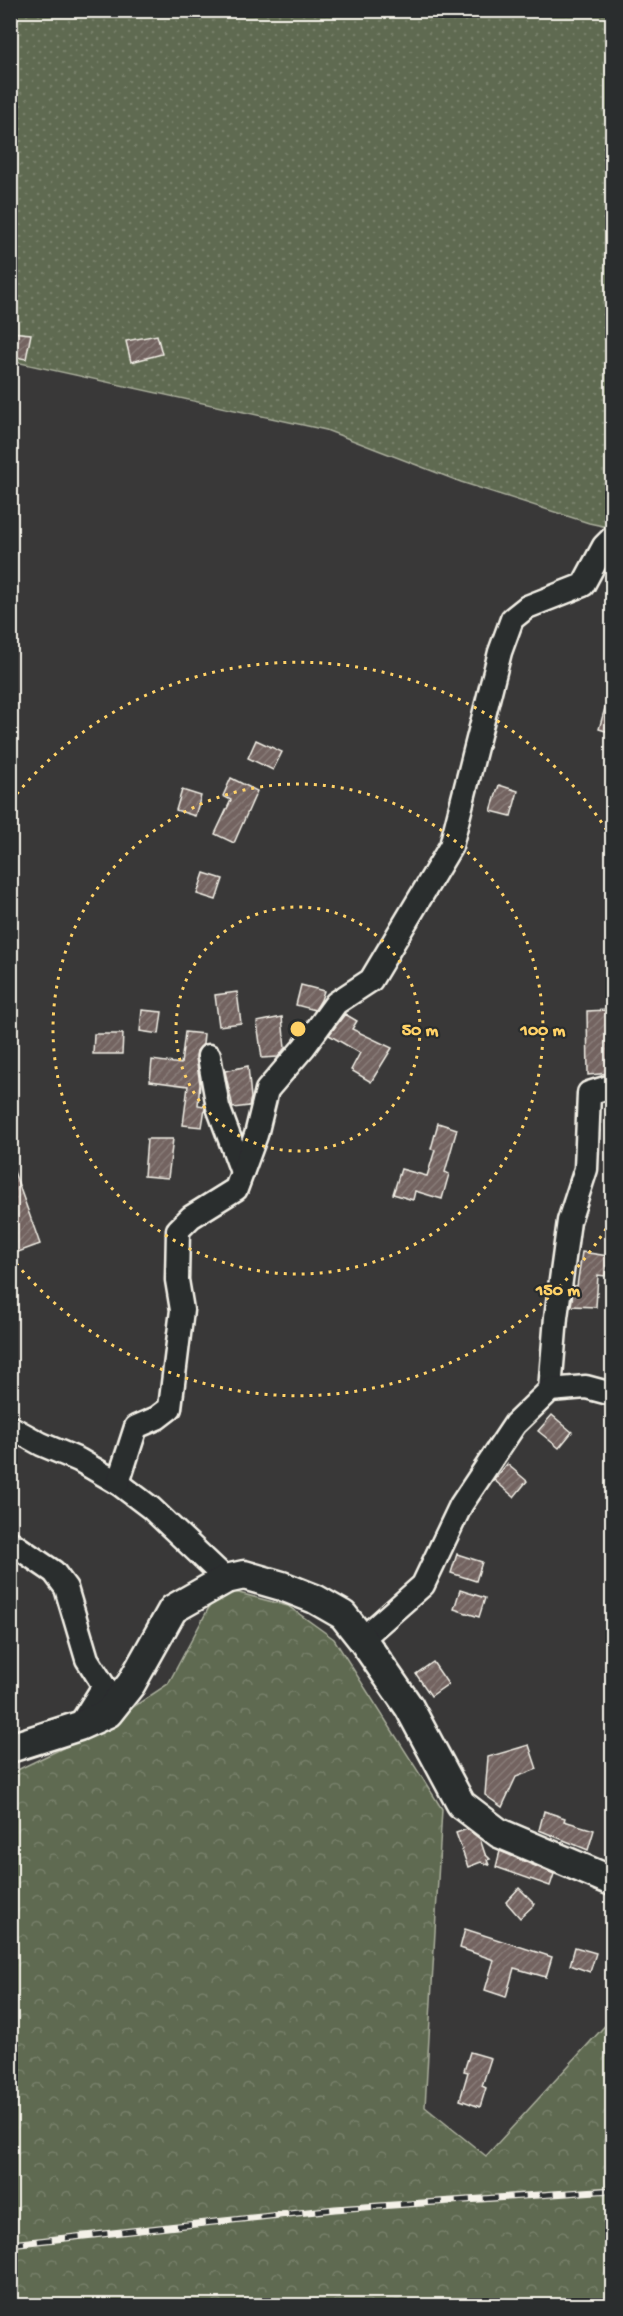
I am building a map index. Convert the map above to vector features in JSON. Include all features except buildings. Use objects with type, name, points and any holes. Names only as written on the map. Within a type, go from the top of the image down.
[{"type":"main road","points":[[10,1748],[79,1726],[108,1713],[131,1684],[173,1609],[226,1579],[244,1575],[315,1599],[343,1615],[362,1638],[409,1707],[461,1804],[499,1833],[612,1881]]},
{"type":"street","points":[[118,1483],[136,1427],[156,1418],[170,1408],[182,1310],[177,1280],[178,1230],[191,1217],[236,1190],[256,1135],[267,1090],[304,1047],[336,1003],[371,980],[452,846],[500,651],[512,619],[527,608],[583,585],[603,546],[612,538]]},
{"type":"street","points":[[209,1056],[218,1107],[242,1172]]},
{"type":"street","points":[[550,1390],[556,1317],[569,1221],[586,1169],[589,1093],[612,1086]]},
{"type":"street","points":[[362,1638],[423,1585],[461,1505],[515,1424],[550,1390],[586,1387],[612,1394]]},
{"type":"street","points":[[10,1427],[41,1444],[79,1460],[118,1483],[151,1508],[226,1579]]},
{"type":"street","points":[[10,1542],[54,1572],[66,1588],[87,1659],[104,1686],[79,1726]]},
{"type":"green space","points":[[11,11],[612,11],[612,528],[589,523],[461,482],[326,430],[11,361]]},
{"type":"green space","points":[[235,1592],[288,1606],[334,1639],[442,1809],[425,2107],[486,2156],[612,2018],[612,2305],[11,2306],[11,1773],[94,1733],[168,1684],[214,1598]]},
{"type":"railway","points":[[10,2244],[335,2209],[612,2190]]}]
